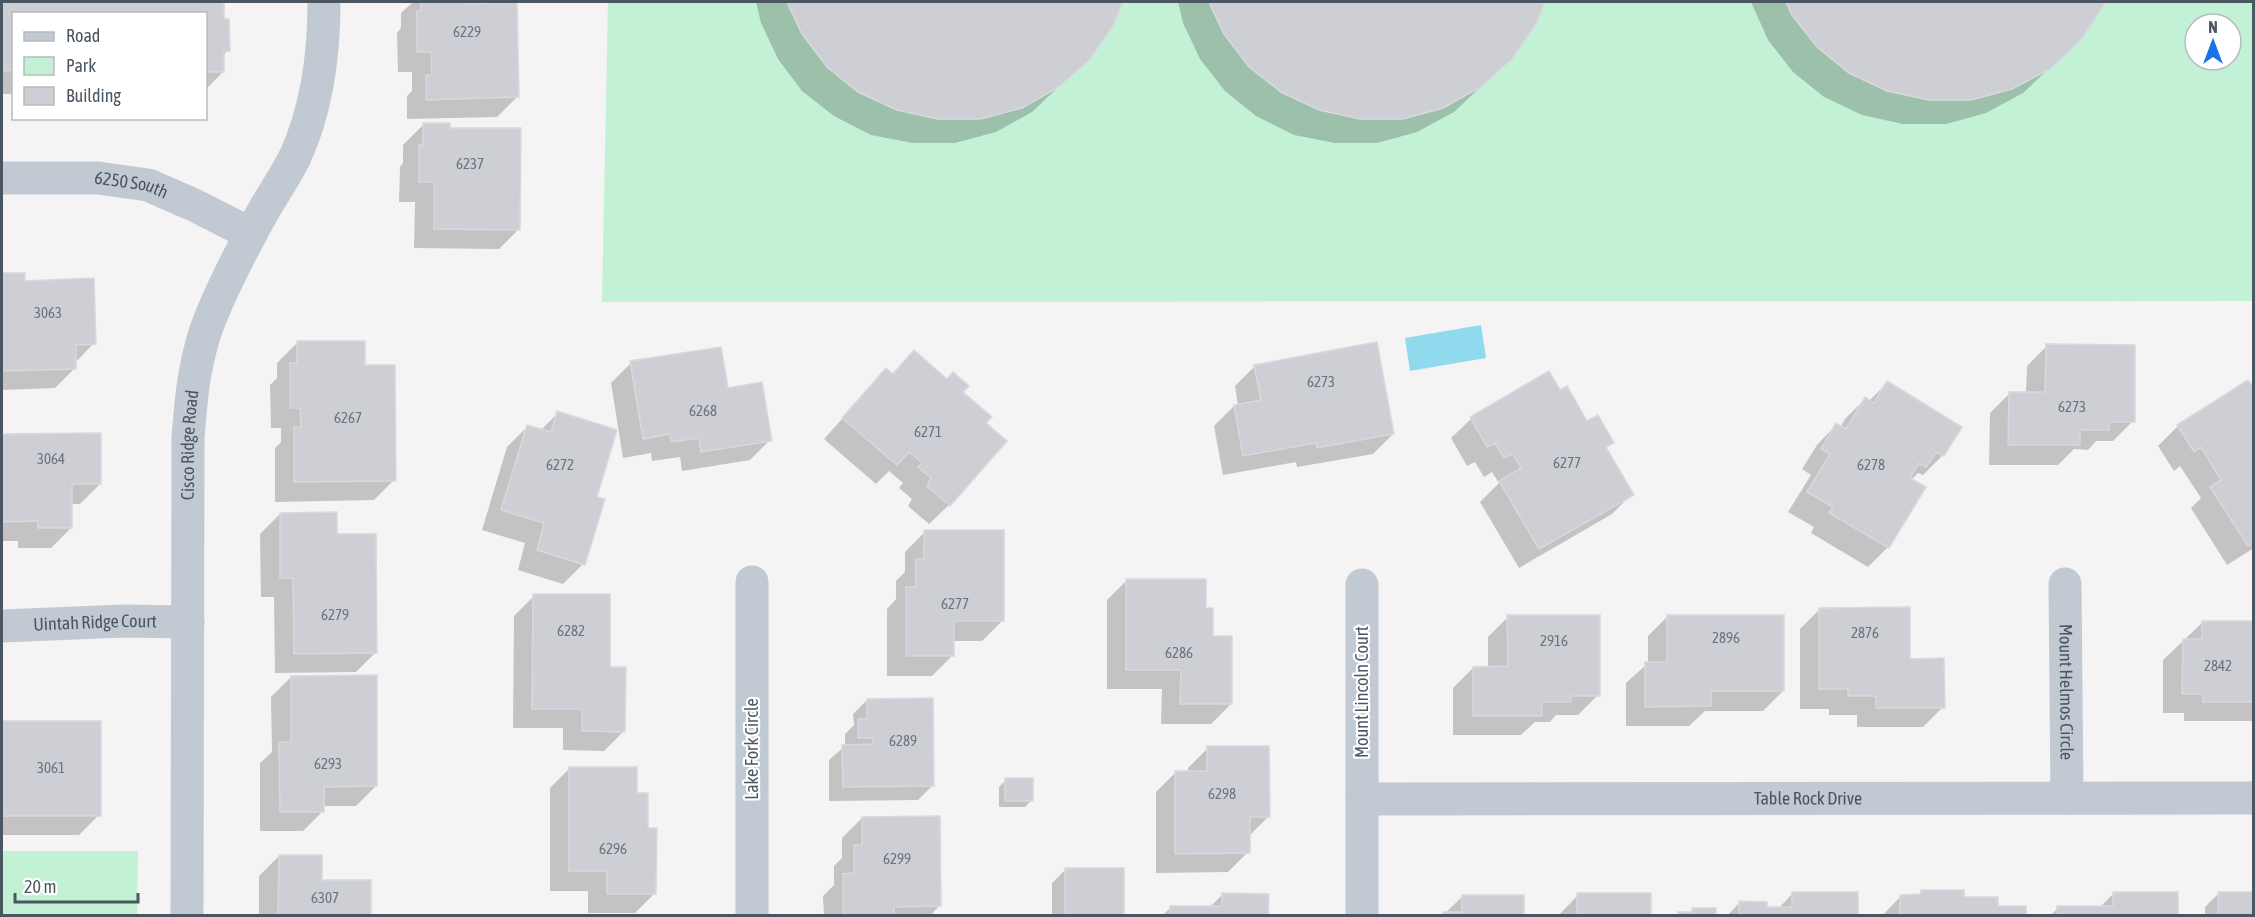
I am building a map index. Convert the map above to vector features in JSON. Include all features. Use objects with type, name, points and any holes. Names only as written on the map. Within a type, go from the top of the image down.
[{"type":"street","name":"Cisco Ridge Road","points":[[187,915],[188,439],[191,396],[198,353],[212,314],[251,234],[295,156],[309,119],[320,70],[324,2]]},
{"type":"street","name":"6250 South","points":[[2,178],[98,178],[148,185],[251,234]]},
{"type":"street","name":"Lake Fork Circle","points":[[752,582],[752,915]]},
{"type":"street","name":"Mount Helmos Circle","points":[[2065,584],[2067,798]]},
{"type":"street","name":"Mount Lincoln Court","points":[[1362,585],[1362,915]]},
{"type":"street","name":"Uintah Ridge Court","points":[[2,626],[124,621],[188,622]]},
{"type":"street","name":"Table Rock Drive","points":[[1362,799],[2253,798]]},
{"type":"green space","points":[[608,2],[2253,2],[2253,301],[602,302]]},
{"type":"green space","points":[[2,851],[138,851],[137,915],[2,915]]},
{"type":"water","points":[[1481,325],[1486,358],[1410,371],[1405,338]]},
{"type":"building","points":[[2,2],[224,2],[224,19],[229,19],[230,51],[224,51],[224,72],[207,72],[207,12],[12,12],[12,70],[2,71]]},
{"type":"building","points":[[421,2],[466,2],[466,4],[517,2],[519,97],[426,100],[426,75],[432,75],[431,52],[417,52],[417,11],[421,11]]},
{"type":"building","points":[[787,2],[1123,2],[1114,24],[1090,59],[1059,87],[1022,108],[981,119],[938,119],[897,110],[858,92],[827,67],[802,34]]},
{"type":"building","points":[[1209,2],[1545,2],[1536,24],[1512,59],[1481,87],[1443,108],[1403,119],[1360,119],[1319,110],[1281,92],[1249,67],[1224,34]]},
{"type":"building","points":[[1786,2],[2106,2],[2081,40],[2050,69],[2012,89],[1971,100],[1929,100],[1887,91],[1849,73],[1817,47],[1792,15]]},
{"type":"building","points":[[423,123],[450,123],[450,128],[521,128],[520,230],[434,229],[434,182],[419,182],[419,145],[423,145]]},
{"type":"building","points":[[2,273],[25,273],[25,281],[94,278],[96,344],[76,345],[76,369],[2,371]]},
{"type":"building","points":[[297,341],[365,341],[365,365],[395,365],[396,481],[294,482],[294,427],[301,427],[300,408],[290,408],[290,363],[297,363]]},
{"type":"building","points":[[1377,342],[1394,434],[1317,448],[1316,443],[1243,456],[1234,405],[1261,400],[1254,365]]},
{"type":"building","points":[[2046,344],[2135,345],[2135,422],[2109,422],[2109,430],[2080,430],[2080,445],[2008,445],[2009,392],[2045,392]]},
{"type":"building","points":[[721,347],[728,388],[762,382],[772,441],[701,452],[699,438],[671,442],[670,434],[643,439],[630,361]]},
{"type":"building","points":[[914,350],[947,379],[953,372],[969,386],[963,392],[992,417],[986,423],[1007,441],[950,506],[927,486],[931,478],[918,467],[922,463],[909,452],[897,465],[842,418],[886,368],[893,374]]},
{"type":"building","points":[[1549,371],[1560,390],[1567,386],[1587,421],[1598,415],[1614,443],[1606,447],[1634,495],[1539,549],[1499,481],[1521,468],[1513,454],[1504,458],[1495,443],[1487,447],[1470,417]]},
{"type":"building","points":[[2248,380],[2254,388],[2254,542],[2248,546],[2210,487],[2221,480],[2201,447],[2194,452],[2177,425]]},
{"type":"building","points":[[1887,381],[1962,427],[1944,456],[1936,452],[1926,467],[1919,463],[1910,478],[1926,487],[1889,548],[1829,513],[1833,507],[1807,492],[1830,454],[1821,449],[1836,423],[1846,429],[1865,397],[1874,403]]},
{"type":"building","points":[[557,411],[617,430],[597,497],[605,499],[585,565],[537,550],[544,523],[501,510],[527,425],[551,432]]},
{"type":"building","points":[[101,433],[101,484],[72,484],[72,528],[38,528],[38,521],[2,522],[2,434]]},
{"type":"building","points":[[337,512],[337,534],[376,534],[377,653],[294,654],[293,578],[280,578],[280,513]]},
{"type":"building","points":[[924,530],[1004,530],[1004,621],[954,621],[954,656],[906,656],[906,587],[916,587],[916,559],[924,559]]},
{"type":"building","points":[[1126,579],[1206,579],[1206,608],[1213,608],[1213,636],[1232,636],[1232,704],[1180,704],[1181,670],[1126,670]]},
{"type":"building","points":[[533,594],[610,594],[610,667],[626,667],[625,732],[582,731],[582,709],[532,709]]},
{"type":"building","points":[[1910,607],[1910,659],[1944,658],[1945,708],[1876,708],[1876,696],[1848,696],[1848,689],[1819,689],[1819,608]]},
{"type":"building","points":[[1507,615],[1600,615],[1600,696],[1571,696],[1571,702],[1542,702],[1542,716],[1473,716],[1473,667],[1508,666]]},
{"type":"building","points":[[1667,615],[1784,615],[1784,691],[1711,691],[1711,706],[1645,707],[1645,662],[1667,662]]},
{"type":"building","points":[[2202,621],[2254,621],[2254,702],[2203,702],[2203,694],[2182,694],[2183,639],[2202,639]]},
{"type":"building","points":[[377,675],[377,786],[324,787],[324,812],[280,812],[279,742],[291,742],[291,676]]},
{"type":"building","points":[[933,698],[934,786],[843,787],[842,745],[873,744],[873,738],[858,738],[858,719],[867,719],[867,699]]},
{"type":"building","points":[[2,721],[101,721],[101,816],[2,816]]},
{"type":"building","points":[[1207,746],[1269,746],[1270,817],[1250,817],[1250,853],[1175,854],[1175,771],[1207,771]]},
{"type":"building","points":[[569,767],[637,767],[637,793],[648,793],[648,828],[657,828],[656,894],[607,894],[607,871],[569,871]]},
{"type":"building","points":[[1005,778],[1033,778],[1033,801],[1005,801]]},
{"type":"building","points":[[940,816],[941,906],[894,907],[894,916],[843,916],[843,874],[854,873],[854,845],[862,845],[862,817]]},
{"type":"building","points":[[279,855],[322,855],[322,880],[371,880],[371,916],[278,916]]},
{"type":"building","points":[[1065,868],[1124,868],[1124,916],[1065,916]]},
{"type":"building","points":[[1921,890],[1964,890],[1964,897],[1998,897],[1998,906],[2026,906],[2026,916],[1900,916],[1900,895],[1921,894]]},
{"type":"building","points":[[1792,892],[1858,892],[1858,916],[1739,916],[1739,901],[1767,902],[1767,907],[1792,907]]},
{"type":"building","points":[[2113,892],[2178,892],[2178,916],[2057,916],[2057,906],[2113,906]]},
{"type":"building","points":[[2218,892],[2254,892],[2254,916],[2218,916]]},
{"type":"building","points":[[1222,893],[1269,894],[1268,916],[1170,916],[1170,906],[1222,906]]},
{"type":"building","points":[[1577,893],[1651,893],[1651,916],[1577,916]]},
{"type":"building","points":[[1462,895],[1524,895],[1524,916],[1443,916],[1443,912],[1462,912]]},
{"type":"building","points":[[1692,908],[1716,908],[1716,916],[1678,916],[1678,912],[1692,912]]}]
